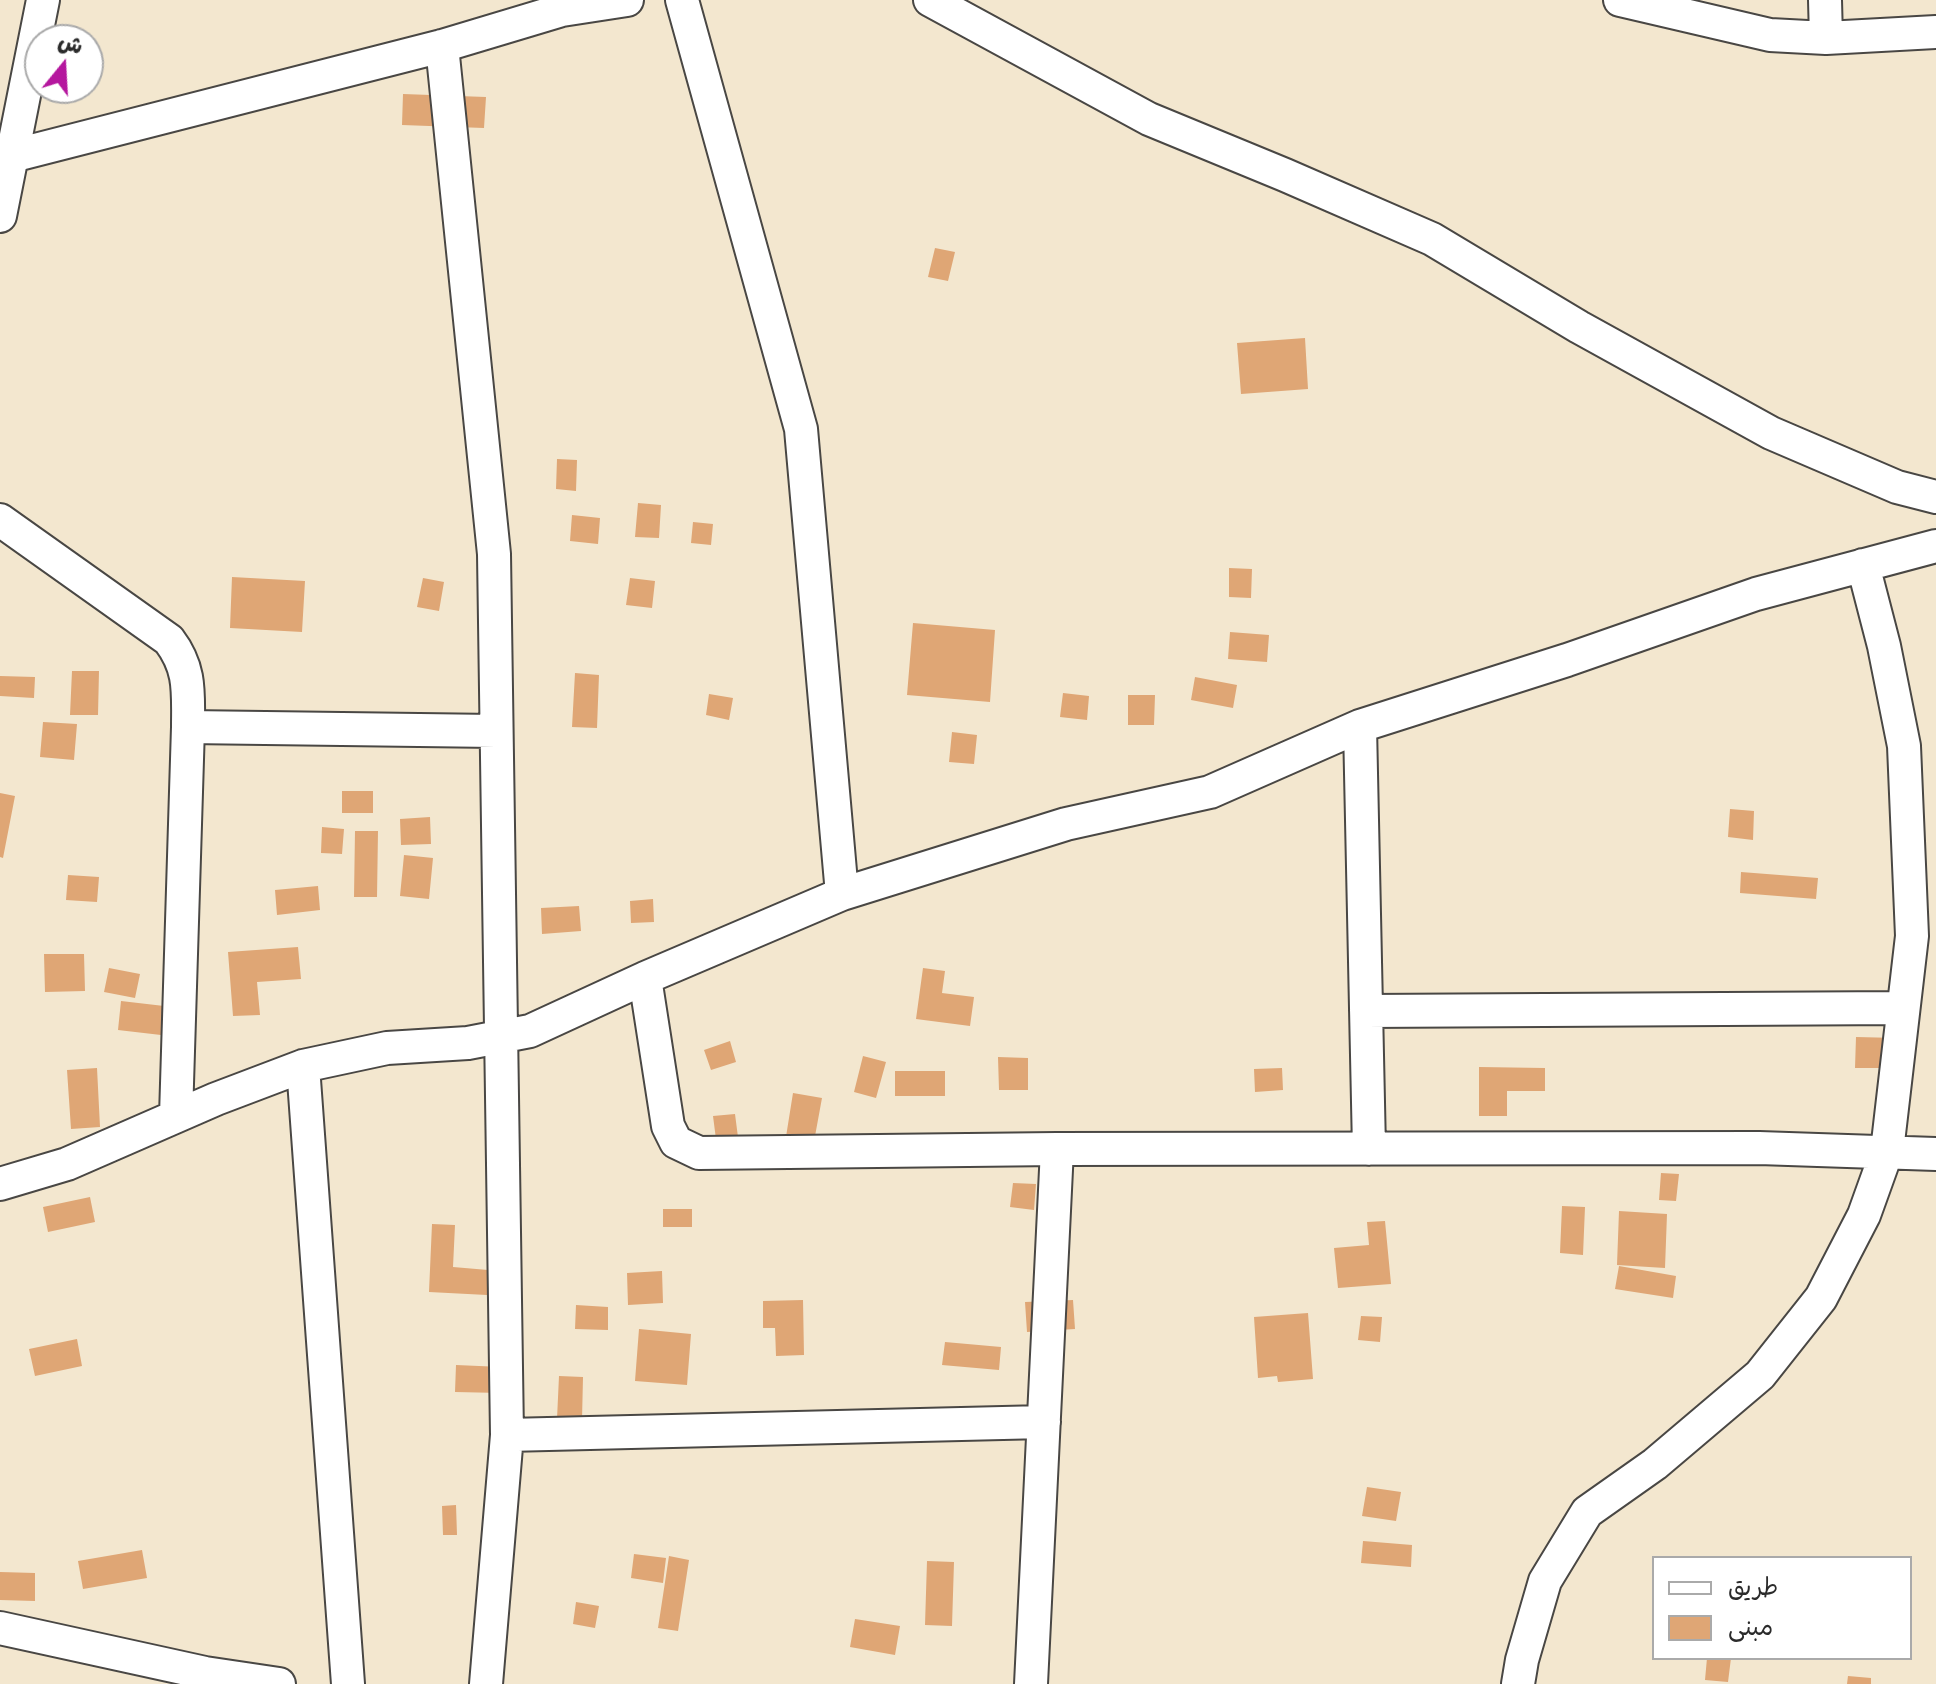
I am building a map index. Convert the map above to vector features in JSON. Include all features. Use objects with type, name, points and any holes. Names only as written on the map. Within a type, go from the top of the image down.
[{"type":"street","points":[[0,216],[7,157],[43,0]]},
{"type":"street","points":[[7,157],[442,46],[562,10],[627,0]]},
{"type":"street","points":[[682,0],[801,429],[842,894]]},
{"type":"street","points":[[930,0],[1149,119],[1432,239],[1579,327],[1771,433],[1897,487],[1936,497]]},
{"type":"street","points":[[1620,0],[1770,35],[1826,38],[1936,32]]},
{"type":"street","points":[[1825,0],[1826,38]]},
{"type":"street","points":[[442,46],[494,554],[507,1435],[486,1684]]},
{"type":"street","points":[[0,520],[169,640],[179,652],[186,670],[188,727],[176,1116]]},
{"type":"street","points":[[0,1184],[67,1164],[176,1116],[303,1066],[387,1048],[468,1043],[530,1031],[842,894],[1066,824],[1210,792],[1360,726],[1567,660],[1756,594],[1936,546]]},
{"type":"street","points":[[1518,1684],[1545,1581],[1587,1512],[1655,1464],[1760,1375],[1821,1298],[1864,1215],[1887,1151],[1912,936],[1904,746],[1884,646],[1863,565]]},
{"type":"street","points":[[1360,726],[1369,1149]]},
{"type":"street","points":[[188,727],[496,731]]},
{"type":"street","points":[[645,978],[668,1126],[676,1142],[699,1153],[1759,1148],[1936,1154]]},
{"type":"street","points":[[1366,1011],[1903,1008]]},
{"type":"street","points":[[303,1066],[348,1684]]},
{"type":"street","points":[[1031,1684],[1057,1149]]},
{"type":"street","points":[[507,1435],[1044,1422]]},
{"type":"street","points":[[0,1628],[205,1673],[279,1684]]},
{"type":"building","points":[[403,94],[486,97],[484,128],[402,125]]},
{"type":"building","points":[[935,248],[955,252],[948,281],[928,277]]},
{"type":"building","points":[[1305,338],[1308,389],[1241,394],[1237,343]]},
{"type":"building","points":[[557,459],[577,460],[576,491],[556,489]]},
{"type":"building","points":[[638,503],[661,505],[659,538],[635,537]]},
{"type":"building","points":[[572,515],[600,518],[598,544],[570,541]]},
{"type":"building","points":[[693,522],[713,524],[711,545],[691,543]]},
{"type":"building","points":[[1229,568],[1252,569],[1251,598],[1229,597]]},
{"type":"building","points":[[232,577],[305,581],[302,632],[230,628]]},
{"type":"building","points":[[423,578],[444,582],[439,611],[417,607]]},
{"type":"building","points":[[630,578],[655,581],[652,608],[626,605]]},
{"type":"building","points":[[913,623],[995,630],[990,702],[907,695]]},
{"type":"building","points":[[1230,632],[1269,635],[1267,662],[1228,659]]},
{"type":"building","points":[[72,671],[99,671],[98,715],[70,715]]},
{"type":"building","points":[[575,673],[599,675],[597,728],[572,727]]},
{"type":"building","points":[[0,676],[35,677],[34,698],[0,696]]},
{"type":"building","points":[[1195,677],[1237,685],[1233,708],[1191,700]]},
{"type":"building","points":[[1063,693],[1089,696],[1087,720],[1060,717]]},
{"type":"building","points":[[709,694],[733,698],[729,720],[706,715]]},
{"type":"building","points":[[1128,695],[1155,695],[1154,725],[1128,725]]},
{"type":"building","points":[[43,722],[77,724],[74,760],[40,757]]},
{"type":"building","points":[[952,732],[977,735],[974,764],[949,762]]},
{"type":"building","points":[[342,791],[373,791],[373,813],[342,813]]},
{"type":"building","points":[[0,793],[15,796],[3,858],[0,857]]},
{"type":"building","points":[[1730,809],[1754,811],[1753,840],[1728,837]]},
{"type":"building","points":[[430,817],[431,844],[401,845],[400,819]]},
{"type":"building","points":[[322,827],[344,829],[342,854],[321,853]]},
{"type":"building","points":[[355,831],[378,831],[377,897],[354,897]]},
{"type":"building","points":[[404,855],[433,858],[429,899],[400,896]]},
{"type":"building","points":[[1741,872],[1818,878],[1816,899],[1740,893]]},
{"type":"building","points":[[68,875],[99,877],[97,902],[66,900]]},
{"type":"building","points":[[318,886],[320,910],[277,915],[275,890]]},
{"type":"building","points":[[653,899],[654,922],[631,923],[630,901]]},
{"type":"building","points":[[579,906],[581,931],[542,934],[541,908]]},
{"type":"building","points":[[298,947],[301,979],[257,982],[260,1015],[233,1016],[228,952]]},
{"type":"building","points":[[44,954],[84,954],[85,991],[45,992]]},
{"type":"building","points":[[109,968],[140,974],[135,998],[104,992]]},
{"type":"building","points":[[923,968],[945,971],[942,993],[974,997],[970,1026],[916,1019]]},
{"type":"building","points":[[121,1001],[164,1006],[161,1035],[118,1030]]},
{"type":"building","points":[[1856,1037],[1898,1038],[1898,1068],[1855,1068]]},
{"type":"building","points":[[730,1041],[736,1062],[711,1070],[704,1050]]},
{"type":"building","points":[[863,1056],[886,1062],[876,1098],[854,1092]]},
{"type":"building","points":[[998,1057],[1028,1058],[1028,1090],[999,1090]]},
{"type":"building","points":[[1479,1067],[1545,1068],[1545,1091],[1507,1091],[1507,1116],[1479,1116]]},
{"type":"building","points":[[97,1068],[100,1127],[71,1129],[67,1070]]},
{"type":"building","points":[[1282,1068],[1283,1090],[1255,1092],[1254,1069]]},
{"type":"building","points":[[895,1071],[945,1071],[945,1096],[895,1096]]},
{"type":"building","points":[[793,1093],[822,1098],[813,1147],[785,1143]]},
{"type":"building","points":[[735,1114],[739,1145],[717,1147],[713,1116]]},
{"type":"building","points":[[1661,1173],[1679,1174],[1676,1201],[1659,1200]]},
{"type":"building","points":[[1013,1183],[1036,1184],[1034,1210],[1010,1207]]},
{"type":"building","points":[[90,1197],[95,1222],[48,1232],[43,1207]]},
{"type":"building","points":[[1562,1206],[1585,1207],[1583,1255],[1560,1253]]},
{"type":"building","points":[[663,1209],[692,1209],[692,1227],[663,1227]]},
{"type":"building","points":[[1619,1211],[1667,1214],[1665,1268],[1617,1265]]},
{"type":"building","points":[[1385,1221],[1391,1284],[1338,1288],[1334,1248],[1369,1245],[1367,1222]]},
{"type":"building","points":[[432,1224],[455,1225],[453,1267],[488,1270],[487,1295],[429,1292]]},
{"type":"building","points":[[1619,1266],[1676,1276],[1673,1298],[1615,1289]]},
{"type":"building","points":[[662,1271],[663,1303],[628,1305],[627,1273]]},
{"type":"building","points":[[803,1300],[804,1355],[776,1356],[775,1328],[763,1328],[763,1301]]},
{"type":"building","points":[[1073,1300],[1075,1329],[1027,1332],[1025,1302]]},
{"type":"building","points":[[576,1305],[608,1307],[608,1330],[575,1329]]},
{"type":"building","points":[[1308,1313],[1313,1379],[1278,1382],[1277,1376],[1258,1378],[1254,1317]]},
{"type":"building","points":[[1361,1316],[1382,1317],[1380,1342],[1358,1340]]},
{"type":"building","points":[[639,1329],[691,1334],[687,1385],[635,1381]]},
{"type":"building","points":[[77,1339],[82,1366],[35,1376],[29,1349]]},
{"type":"building","points":[[945,1342],[1001,1347],[999,1370],[942,1365]]},
{"type":"building","points":[[456,1365],[502,1367],[501,1393],[455,1392]]},
{"type":"building","points":[[559,1376],[583,1377],[582,1420],[557,1419]]},
{"type":"building","points":[[1367,1487],[1401,1492],[1396,1521],[1362,1516]]},
{"type":"building","points":[[456,1505],[457,1535],[443,1535],[442,1506]]},
{"type":"building","points":[[1363,1541],[1412,1545],[1411,1567],[1361,1563]]},
{"type":"building","points":[[142,1550],[147,1578],[83,1589],[78,1561]]},
{"type":"building","points":[[634,1554],[666,1558],[663,1583],[631,1578]]},
{"type":"building","points":[[669,1556],[689,1560],[678,1631],[658,1628]]},
{"type":"building","points":[[927,1561],[954,1562],[952,1626],[925,1625]]},
{"type":"building","points":[[0,1572],[35,1573],[35,1601],[0,1600]]},
{"type":"building","points":[[576,1602],[599,1606],[595,1628],[573,1624]]},
{"type":"building","points":[[855,1619],[900,1626],[895,1655],[850,1647]]},
{"type":"building","points":[[1707,1660],[1731,1660],[1728,1682],[1705,1680]]},
{"type":"building","points":[[1848,1676],[1871,1678],[1871,1684],[1847,1684]]}]
